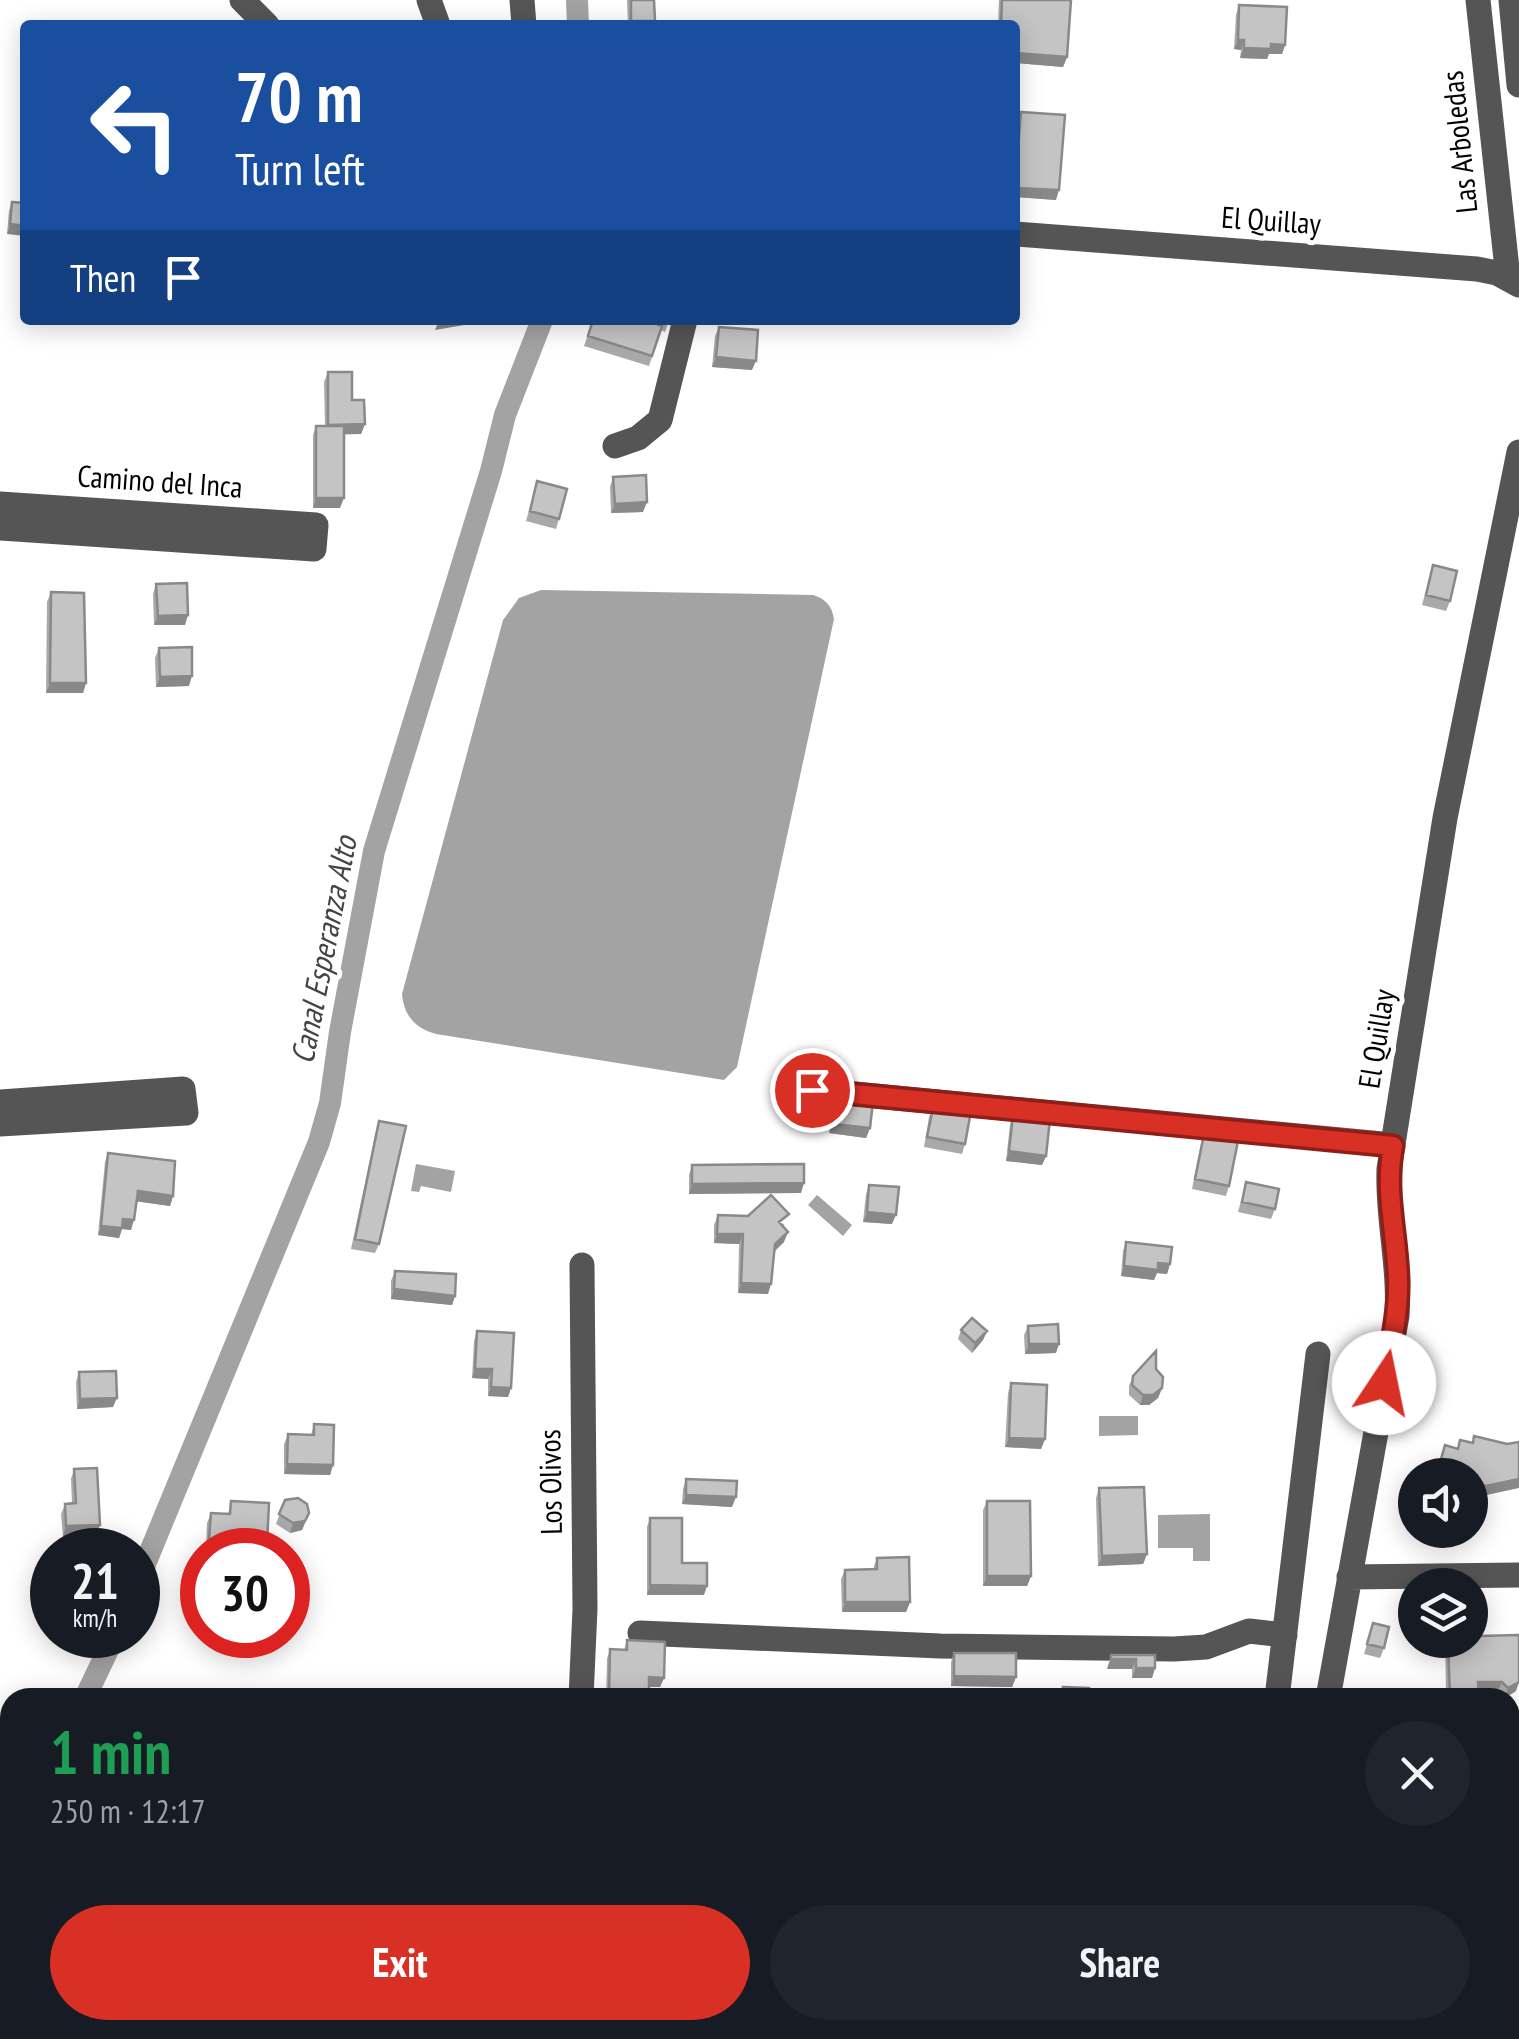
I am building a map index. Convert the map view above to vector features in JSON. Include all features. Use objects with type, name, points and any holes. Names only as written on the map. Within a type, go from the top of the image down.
[{"type":"street","name":"Las Arboledas","points":[[1478,0],[1514,281]]},
{"type":"street","points":[[1511,0],[1519,85]]},
{"type":"street","name":"El Quillay","points":[[1020,234],[1457,267],[1514,281]]},
{"type":"street","points":[[615,446],[638,438],[660,420],[684,325]]},
{"type":"street","name":"El Quillay","points":[[1330,1688],[1396,1316],[1397,1252],[1388,1194],[1393,1146],[1444,818],[1519,452]]},
{"type":"street","name":"Camino del Inca","points":[[0,504],[315,537],[0,528]]},
{"type":"street","points":[[812,1090],[1393,1146]]},
{"type":"street","points":[[0,1102],[184,1101],[0,1124]]},
{"type":"street","name":"Los Olivos","points":[[581,1688],[585,1609],[582,1265]]},
{"type":"street","points":[[1279,1688],[1318,1354]]},
{"type":"street","points":[[1349,1577],[1519,1575]]},
{"type":"street","points":[[640,1633],[940,1646],[1174,1650],[1206,1647],[1249,1631],[1285,1635]]},
{"type":"shaded area","points":[[541,590],[813,595],[832,610],[834,619],[737,1067],[724,1080],[436,1034],[417,1025],[405,1009],[402,994],[503,620],[519,598]]},
{"type":"shaded area","points":[[416,1164],[455,1171],[451,1192],[421,1186],[419,1192],[411,1191]]},
{"type":"shaded area","points":[[817,1195],[852,1225],[843,1236],[808,1205]]},
{"type":"shaded area","points":[[1099,1416],[1138,1416],[1138,1435],[1099,1436]]},
{"type":"shaded area","points":[[1210,1514],[1210,1561],[1193,1561],[1193,1548],[1158,1548],[1158,1515]]},
{"type":"building","points":[[631,0],[654,0],[655,20],[631,20]]},
{"type":"building","points":[[1002,0],[1071,0],[1067,57],[1020,53],[1020,20],[1001,20]]},
{"type":"building","points":[[1239,5],[1287,7],[1285,45],[1244,48],[1244,40],[1238,40]]},
{"type":"building","points":[[1021,112],[1065,115],[1059,190],[1020,188]]},
{"type":"building","points":[[12,202],[20,203],[20,225],[10,224]]},
{"type":"building","points":[[591,325],[662,326],[652,356],[588,336]]},
{"type":"building","points":[[719,327],[758,330],[756,361],[716,357]]},
{"type":"building","points":[[328,372],[352,372],[352,400],[364,400],[365,424],[328,425]]},
{"type":"building","points":[[316,426],[344,426],[344,498],[316,498]]},
{"type":"building","points":[[646,475],[647,502],[615,504],[613,477]]},
{"type":"building","points":[[537,481],[567,489],[559,519],[530,511]]},
{"type":"building","points":[[1433,565],[1457,571],[1450,601],[1426,595]]},
{"type":"building","points":[[187,583],[188,615],[158,616],[156,584]]},
{"type":"building","points":[[51,592],[84,593],[86,683],[50,683]]},
{"type":"building","points":[[192,647],[192,676],[160,677],[159,648]]},
{"type":"building","points":[[836,1099],[873,1102],[870,1128],[833,1124]]},
{"type":"building","points":[[933,1108],[971,1111],[965,1144],[927,1137]]},
{"type":"building","points":[[1013,1115],[1050,1119],[1046,1156],[1009,1151]]},
{"type":"building","points":[[379,1121],[406,1126],[379,1244],[355,1239]]},
{"type":"building","points":[[1204,1134],[1238,1141],[1229,1186],[1195,1179]]},
{"type":"building","points":[[108,1153],[175,1161],[173,1196],[138,1191],[134,1220],[123,1219],[122,1228],[101,1226]]},
{"type":"building","points":[[804,1164],[804,1183],[692,1184],[692,1165]]},
{"type":"building","points":[[1246,1182],[1279,1189],[1275,1209],[1242,1202]]},
{"type":"building","points":[[869,1185],[899,1187],[896,1215],[867,1212]]},
{"type":"building","points":[[771,1195],[789,1214],[779,1222],[788,1232],[775,1244],[771,1284],[741,1283],[743,1234],[717,1234],[718,1215],[748,1216]]},
{"type":"building","points":[[1126,1242],[1172,1247],[1170,1264],[1158,1263],[1158,1270],[1124,1266]]},
{"type":"building","points":[[395,1271],[456,1274],[455,1296],[394,1289]]},
{"type":"building","points":[[972,1318],[987,1331],[975,1343],[961,1330]]},
{"type":"building","points":[[1058,1324],[1059,1344],[1029,1344],[1028,1326]]},
{"type":"building","points":[[477,1331],[514,1333],[511,1388],[491,1387],[492,1369],[475,1369]]},
{"type":"building","points":[[1156,1351],[1162,1388],[1153,1395],[1143,1395],[1132,1385],[1133,1376]]},
{"type":"building","points":[[116,1371],[117,1398],[80,1399],[79,1372]]},
{"type":"building","points":[[1011,1383],[1047,1385],[1045,1439],[1009,1438]]},
{"type":"building","points":[[314,1424],[334,1425],[333,1465],[287,1464],[288,1434],[314,1435]]},
{"type":"building","points":[[1474,1436],[1507,1444],[1519,1442],[1519,1479],[1488,1486],[1488,1458],[1441,1458],[1445,1445],[1458,1449],[1460,1440],[1473,1443]]},
{"type":"building","points":[[97,1468],[100,1525],[66,1526],[65,1504],[76,1503],[74,1469]]},
{"type":"building","points":[[686,1479],[737,1481],[736,1497],[686,1495]]},
{"type":"building","points":[[1144,1487],[1147,1554],[1102,1556],[1099,1488]]},
{"type":"building","points":[[298,1498],[307,1504],[309,1513],[305,1521],[293,1523],[279,1514],[285,1500]]},
{"type":"building","points":[[231,1501],[269,1503],[268,1528],[210,1528],[211,1513],[230,1514]]},
{"type":"building","points":[[987,1501],[1030,1501],[1031,1576],[987,1576]]},
{"type":"building","points":[[650,1518],[682,1518],[682,1563],[707,1563],[707,1586],[650,1585]]},
{"type":"building","points":[[909,1557],[910,1602],[845,1602],[845,1570],[877,1569],[877,1558]]},
{"type":"building","points":[[1373,1623],[1389,1627],[1384,1648],[1367,1644]]},
{"type":"building","points":[[1519,1635],[1519,1682],[1508,1688],[1502,1682],[1478,1682],[1478,1688],[1450,1688],[1449,1658],[1488,1658],[1488,1636]]},
{"type":"building","points":[[627,1640],[665,1642],[664,1678],[649,1677],[649,1688],[609,1688],[610,1649],[627,1650]]},
{"type":"building","points":[[954,1653],[1016,1653],[1016,1677],[954,1676]]},
{"type":"building","points":[[1111,1655],[1155,1655],[1155,1668],[1136,1668],[1136,1659],[1111,1659]]},
{"type":"waterway","name":"Canal Esperanza Alto","points":[[577,0],[578,20]]},
{"type":"waterway","name":"Canal Esperanza Alto","points":[[160,1528],[319,1142],[330,1103],[374,851],[505,415],[540,325]]},
{"type":"waterway","name":"Canal Esperanza Alto","points":[[90,1688],[104,1658]]},
{"type":"route","points":[[812,1090],[1393,1146],[1388,1194],[1398,1284],[1384,1383]]}]
